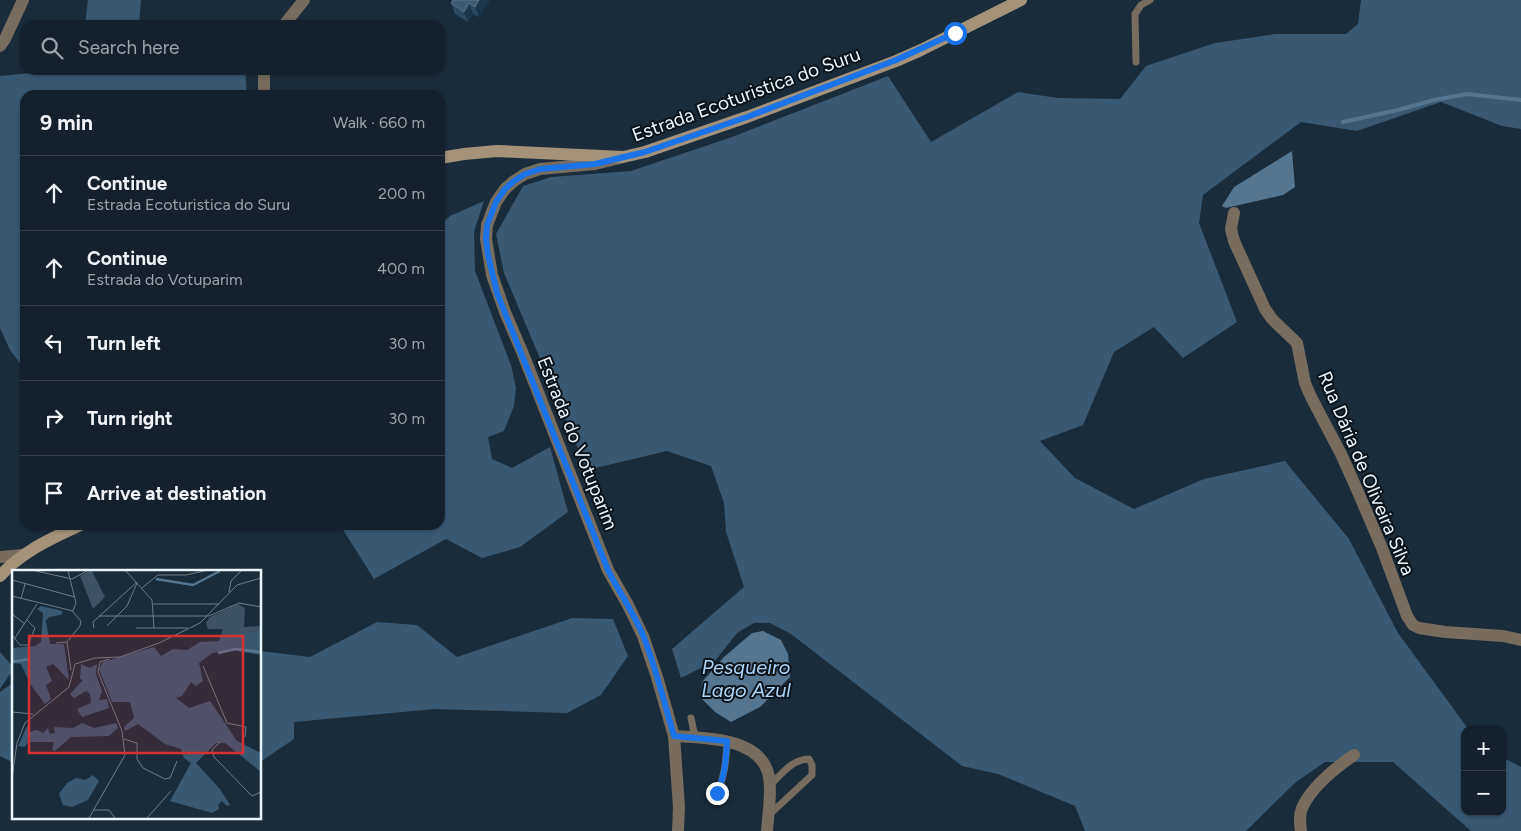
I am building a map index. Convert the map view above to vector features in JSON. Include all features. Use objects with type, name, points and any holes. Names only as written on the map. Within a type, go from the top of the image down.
[{"type":"main road","name":"Estrada Ecoturistica do Suru","points":[[445,157],[497,151],[622,157],[645,152],[747,117],[921,50],[1020,0]]},
{"type":"main road","points":[[0,576],[9,566],[24,555],[53,537],[69,530]]},
{"type":"street","points":[[0,46],[23,0]]},
{"type":"street","points":[[288,20],[304,0]]},
{"type":"street","points":[[264,75],[264,90]]},
{"type":"street","name":"Estrada do Votuparim","points":[[622,157],[595,164],[540,169],[519,177],[505,189],[496,202],[487,225],[486,239],[492,275],[502,306],[523,354],[608,570],[643,636],[657,677],[674,736],[678,831]]},
{"type":"street","name":"Rua Dária de Oliveira Silva","points":[[1234,213],[1231,229],[1234,241],[1265,309],[1272,319],[1297,343],[1305,383],[1310,397],[1355,485],[1382,548],[1407,616],[1413,625],[1419,628],[1445,632],[1503,636],[1521,640]]},
{"type":"street","points":[[0,558],[24,555]]},
{"type":"street","points":[[674,736],[732,742],[755,754],[764,765],[768,776],[767,831]]},
{"type":"street","points":[[1301,831],[1300,816],[1309,796],[1336,768],[1354,755]]},
{"type":"lane","points":[[1136,62],[1135,14],[1141,5],[1150,0]]},
{"type":"lane","points":[[691,718],[695,737]]},
{"type":"lane","points":[[717,793],[725,769],[727,741]]},
{"type":"lane","points":[[768,816],[812,775],[812,765],[809,759],[795,762],[769,786]]},
{"type":"shaded area","points":[[88,0],[141,0],[139,20],[86,20]]},
{"type":"shaded area","points":[[1361,0],[1521,0],[1521,129],[1502,126],[1441,102],[1357,131],[1301,122],[1203,195],[1199,223],[1237,322],[1183,358],[1154,327],[1114,352],[1083,425],[1040,441],[1075,478],[1134,509],[1204,479],[1285,461],[1349,539],[1398,633],[1466,726],[1461,726],[1461,816],[1506,816],[1506,759],[1521,767],[1521,831],[1471,831],[1393,762],[1325,762],[1296,782],[1246,831],[1085,831],[1075,806],[998,774],[962,766],[791,634],[770,623],[754,623],[737,633],[715,661],[681,678],[672,649],[744,587],[726,532],[724,503],[711,466],[667,451],[587,470],[504,273],[496,234],[523,186],[551,177],[631,171],[732,137],[888,76],[931,142],[1018,92],[1058,98],[1120,99],[1146,66],[1215,43],[1275,34],[1346,34],[1358,24]]},
{"type":"shaded area","points":[[20,74],[245,75],[247,90],[20,90],[20,363],[10,350],[0,328],[0,76]]},
{"type":"shaded area","points":[[484,201],[474,232],[475,271],[511,365],[516,388],[514,406],[504,431],[488,437],[492,459],[512,468],[550,447],[568,512],[520,547],[482,558],[446,539],[374,579],[343,530],[445,530],[445,220],[450,216]]},
{"type":"shaded area","points":[[572,618],[613,619],[628,656],[601,695],[567,713],[435,709],[294,722],[294,739],[261,761],[261,651],[310,657],[377,622],[417,625],[457,657]]},
{"type":"shaded area","points":[[0,652],[12,666],[12,671],[0,689]]},
{"type":"shaded area","points":[[12,683],[12,762],[0,756],[0,692]]},
{"type":"water","points":[[1292,151],[1295,187],[1283,195],[1226,208],[1222,206],[1234,187]]},
{"type":"water","name":"Pesqueiro Lago Azul","points":[[763,631],[781,640],[788,654],[790,677],[760,707],[731,722],[715,712],[701,698],[702,682],[724,657],[752,633]]},
{"type":"building","points":[[453,0],[479,0],[475,7],[469,3],[464,12],[451,3]]},
{"type":"waterway","points":[[1343,122],[1467,94],[1521,100]]},
{"type":"route","points":[[717,793],[725,769],[727,741],[674,736],[643,636],[608,570],[497,293],[488,255],[487,225],[496,202],[505,189],[525,174],[540,169],[595,164],[645,152],[747,117],[896,60],[955,33]]}]
